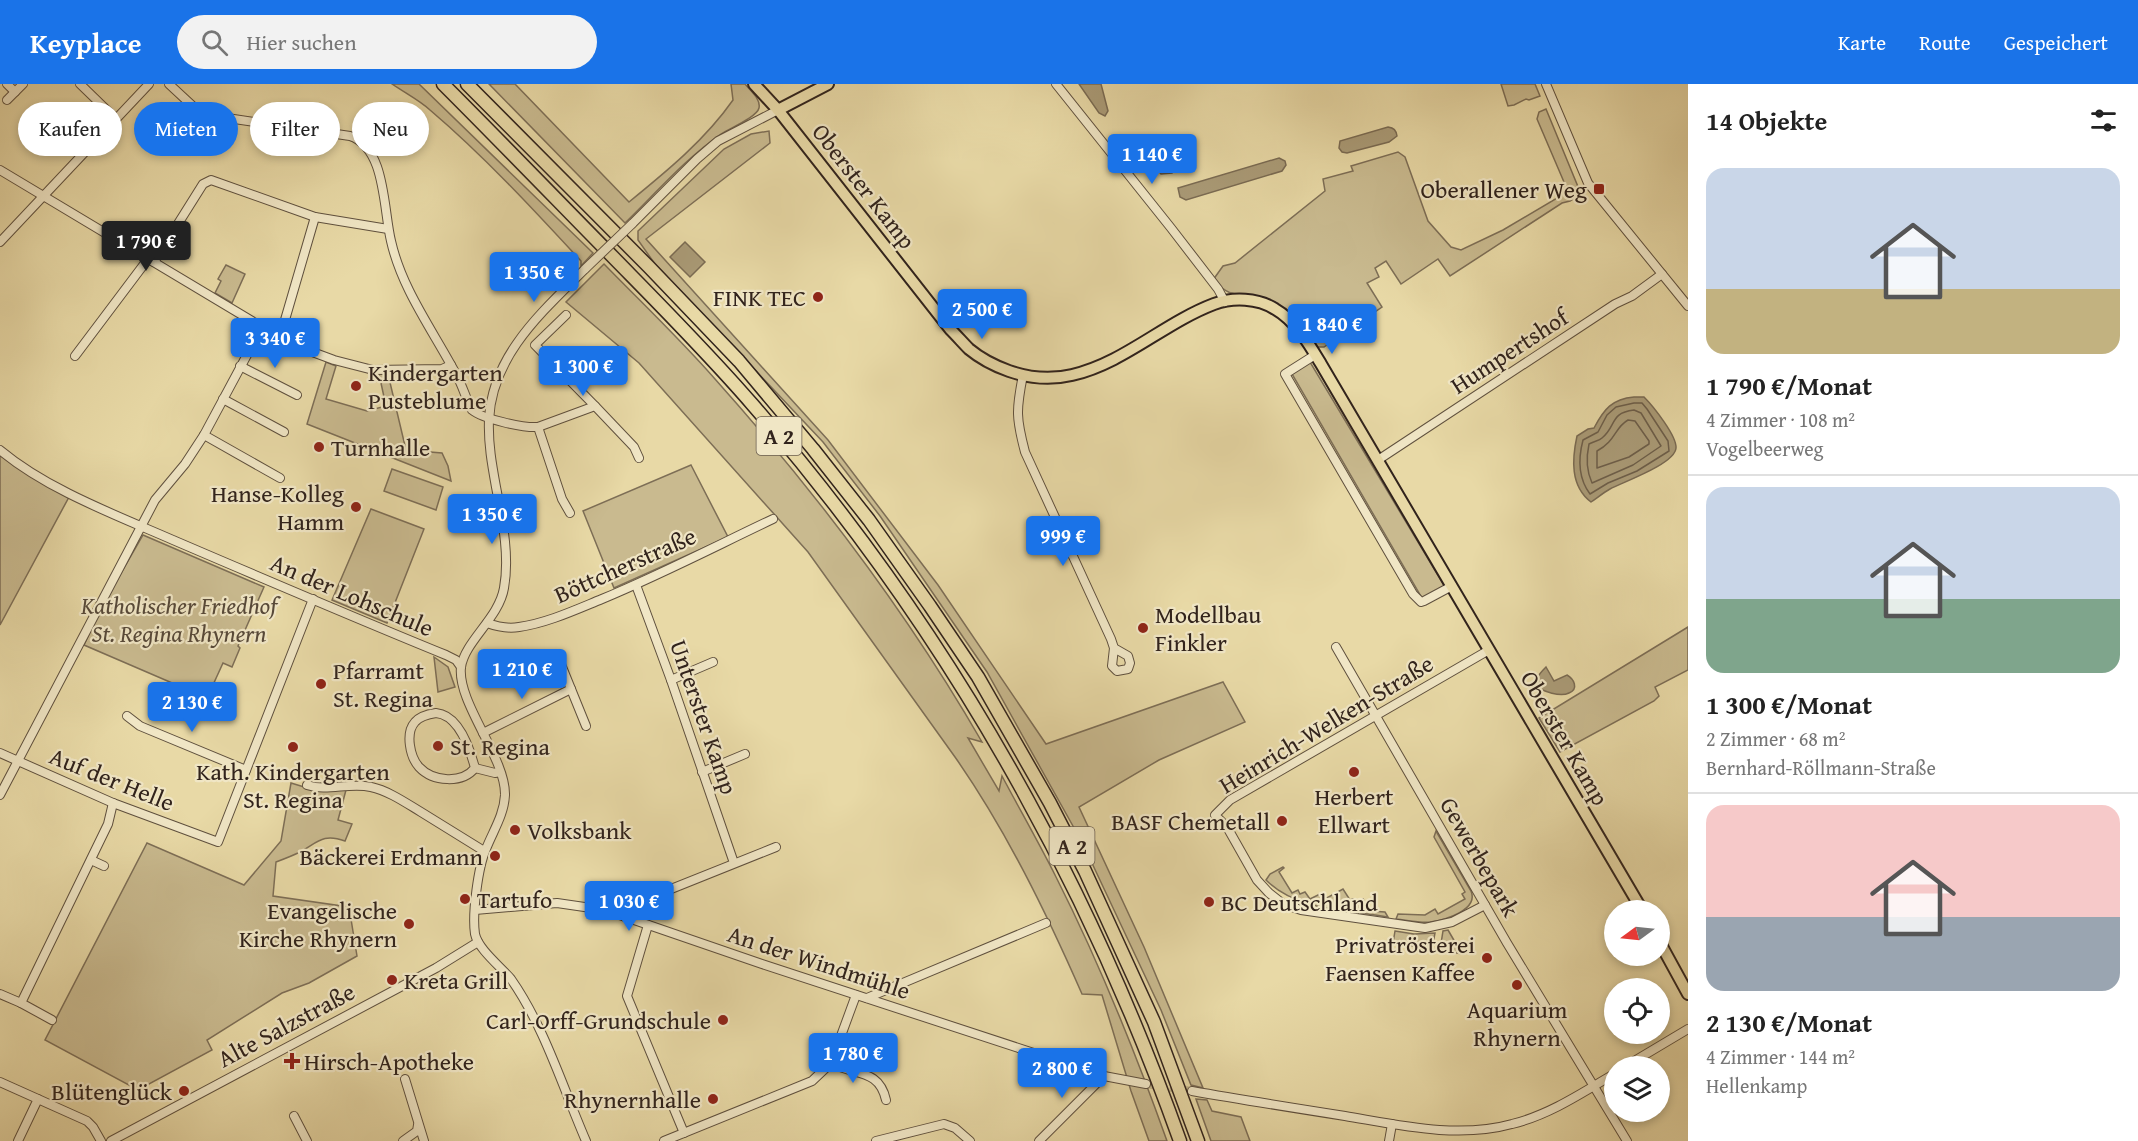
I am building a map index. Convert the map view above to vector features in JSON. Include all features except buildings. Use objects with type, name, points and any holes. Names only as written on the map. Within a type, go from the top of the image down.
[{"type":"highway","name":"A 2","points":[[443,84],[752,403],[858,534],[918,617],[1005,757],[1067,874],[1136,1024],[1180,1141]]},
{"type":"highway","name":"A 2","points":[[467,84],[650,267],[739,361],[869,520],[930,606],[978,677],[1050,803],[1085,871],[1154,1022],[1198,1141]]},
{"type":"main road","name":"Oberster Kamp","points":[[754,84],[778,110],[950,330],[969,349],[986,361],[1023,375],[1058,377],[1084,372],[1112,360],[1201,310],[1225,302],[1254,300],[1275,308],[1293,324],[1315,355],[1378,460],[1636,900]]},
{"type":"main road","points":[[778,110],[828,84]]},
{"type":"main road","points":[[1670,961],[1688,994]]},
{"type":"street","points":[[7,84],[15,92]]},
{"type":"street","points":[[7,100],[23,84]]},
{"type":"street","points":[[80,84],[99,102]]},
{"type":"street","points":[[122,111],[149,84]]},
{"type":"street","points":[[169,84],[198,111],[207,115],[350,136],[358,139],[373,154],[378,166],[388,229],[399,270],[472,410],[521,427],[538,427],[596,406]]},
{"type":"street","points":[[1056,84],[1218,289],[1225,302]]},
{"type":"street","points":[[1546,84],[1588,183],[1688,306]]},
{"type":"street","points":[[586,1141],[532,1015],[501,967],[478,942],[475,928],[477,888],[484,851],[500,818],[504,804],[504,788],[500,772],[466,692],[461,667],[473,642],[501,599],[506,570],[503,522],[490,447],[489,417],[496,382],[516,343],[532,322],[697,159],[718,141],[778,110]]},
{"type":"street","points":[[0,242],[80,156]]},
{"type":"street","points":[[0,170],[280,337],[334,360],[373,370],[442,369],[451,366]]},
{"type":"street","points":[[75,356],[151,260],[208,180],[315,217],[388,229]]},
{"type":"street","points":[[280,337],[315,217]]},
{"type":"street","name":"Humpertshof","points":[[1378,460],[1615,304],[1632,296],[1662,274]]},
{"type":"street","points":[[566,315],[535,345],[634,447],[639,458]]},
{"type":"street","points":[[0,795],[155,500],[185,464],[204,435],[262,327]]},
{"type":"street","points":[[1315,355],[1285,374],[1413,594],[1420,602],[1424,602],[1452,586]]},
{"type":"street","points":[[240,366],[297,395]]},
{"type":"street","points":[[1023,375],[1017,406],[1017,422],[1025,452],[1114,648]]},
{"type":"street","points":[[223,399],[284,432]]},
{"type":"street","points":[[538,427],[562,498],[570,513]]},
{"type":"street","points":[[204,435],[280,478]]},
{"type":"street","name":"An der Lohschule","points":[[0,450],[43,479],[91,504],[446,655],[456,660],[461,667]]},
{"type":"street","name":"Böttcherstraße","points":[[487,623],[506,628],[542,622],[636,585],[773,519]]},
{"type":"street","name":"Unterster Kamp","points":[[636,585],[734,864]]},
{"type":"street","name":"Auf der Helle","points":[[0,753],[16,762],[113,802],[218,842],[313,599]]},
{"type":"street","name":"Gewerbepark","points":[[1336,647],[1485,904],[1627,1141]]},
{"type":"street","name":"Heinrich-Welken-Straße","points":[[1485,904],[1452,922],[1425,928],[1301,910],[1283,904],[1257,880],[1227,827],[1215,815],[1230,800],[1489,650]]},
{"type":"street","points":[[560,662],[586,726]]},
{"type":"street","points":[[671,680],[713,662]]},
{"type":"street","points":[[483,733],[571,689]]},
{"type":"street","points":[[436,713],[441,713],[454,721],[472,756],[475,768],[455,779],[438,778],[420,769],[410,743],[410,732],[414,722],[426,714],[436,713]]},
{"type":"street","points":[[127,716],[140,726],[246,770]]},
{"type":"street","points":[[702,772],[746,754]]},
{"type":"street","points":[[475,768],[500,772]]},
{"type":"street","points":[[307,785],[323,788],[346,784],[378,789],[401,800],[484,851]]},
{"type":"street","points":[[21,1003],[108,824],[113,802]]},
{"type":"street","points":[[619,915],[626,907],[776,847]]},
{"type":"street","points":[[91,860],[104,866]]},
{"type":"street","name":"An der Windmühle","points":[[476,910],[557,903],[588,907],[619,915],[1104,1076],[1146,1084]]},
{"type":"street","points":[[867,998],[1046,923]]},
{"type":"street","points":[[648,925],[627,992],[628,1001],[684,1133]]},
{"type":"street","name":"Alte Salzstraße","points":[[111,1141],[440,966],[478,942]]},
{"type":"street","points":[[0,994],[52,1020]]},
{"type":"street","points":[[664,1141],[812,1081],[831,1063],[856,994]]},
{"type":"street","points":[[1643,1056],[1688,1029]]},
{"type":"street","points":[[831,1063],[876,1079],[884,1089],[886,1100]]},
{"type":"street","points":[[1039,1141],[1104,1076]]},
{"type":"street","points":[[405,1079],[424,1141]]},
{"type":"street","points":[[1192,1091],[1392,1124],[1429,1129],[1468,1130],[1512,1125],[1562,1104],[1604,1080]]},
{"type":"street","points":[[0,1082],[87,1121],[101,1141]]},
{"type":"street","points":[[18,1141],[38,1099]]},
{"type":"street","points":[[294,1116],[306,1138],[295,1141]]},
{"type":"street","points":[[876,1141],[944,1124],[955,1128],[970,1141]]},
{"type":"street","points":[[1389,1141],[1392,1124]]},
{"type":"street","points":[[403,1141],[417,1131],[418,1125]]},
{"type":"green space","points":[[392,84],[419,84],[593,253],[581,266],[581,261],[508,183],[429,109],[429,102],[417,100]]},
{"type":"green space","points":[[489,84],[515,84],[629,202],[698,142],[722,115],[733,100],[731,84],[745,84],[757,98],[759,108],[743,122],[708,143],[625,223]]},
{"type":"green space","points":[[1501,84],[1535,84],[1540,96],[1508,106]]},
{"type":"green space","points":[[1546,109],[1581,194],[1562,203],[1450,276],[1438,259],[1401,284],[1386,261],[1375,268],[1379,277],[1367,283],[1382,307],[1324,347],[1317,347],[1299,324],[1270,301],[1252,295],[1232,293],[1213,280],[1223,266],[1235,263],[1325,191],[1323,179],[1353,171],[1351,166],[1398,152],[1405,157],[1428,221],[1451,247],[1461,250],[1503,230],[1559,197],[1563,190],[1564,182],[1537,119],[1539,112]]},
{"type":"green space","points":[[769,131],[770,143],[646,239],[828,440],[938,585],[1046,744],[1223,682],[1245,722],[1159,760],[1079,807],[1144,947],[1203,1088],[1191,1085],[1161,1010],[1083,844],[987,672],[880,516],[823,442],[655,264],[638,240],[638,231],[724,149],[751,134]]},
{"type":"green space","points":[[604,264],[702,364],[752,421],[824,509],[923,646],[982,742],[968,738],[999,791],[1002,776],[1056,877],[1116,1007],[1167,1141],[1149,1141],[1131,1091],[1102,995],[1082,994],[1008,842],[955,757],[808,552],[639,363],[566,302]]},
{"type":"green space","points":[[226,265],[245,274],[232,303],[215,293],[221,281],[218,279]]},
{"type":"green space","points":[[326,362],[336,366],[326,399],[367,411],[386,406],[379,374],[388,374],[406,450],[442,453],[451,481],[307,424]]},
{"type":"green space","points":[[1310,362],[1445,587],[1423,600],[1292,374]]},
{"type":"green space","points":[[0,455],[26,473],[69,497],[0,625]]},
{"type":"green space","points":[[691,465],[728,537],[614,588],[583,511]]},
{"type":"green space","points":[[392,469],[443,487],[436,510],[384,491]]},
{"type":"green space","points":[[371,509],[424,529],[387,623],[332,600]]},
{"type":"green space","name":"Katholischer Friedhof St. Regina Rhynern","points":[[143,535],[264,587],[238,646],[240,648],[232,667],[223,663],[207,698],[84,645],[101,608]]},
{"type":"green space","points":[[1688,627],[1688,670],[1655,687],[1659,696],[1654,701],[1560,752],[1539,718]]},
{"type":"green space","points":[[434,657],[448,667],[455,687],[438,692]]},
{"type":"green space","points":[[291,783],[314,790],[346,790],[338,820],[352,824],[345,841],[326,838],[276,862],[273,896],[349,907],[357,956],[309,983],[282,993],[207,1040],[212,1050],[138,1090],[45,1040],[147,843],[244,885],[281,841]]},
{"type":"green space","points":[[1436,831],[1471,891],[1470,904],[1459,913],[1436,921],[1396,919],[1398,914],[1425,915],[1435,909],[1438,914],[1465,899],[1462,894],[1465,892],[1434,837]]},
{"type":"green space","points":[[1283,867],[1279,872],[1292,893],[1298,890],[1300,894],[1305,892],[1310,899],[1322,893],[1325,899],[1343,889],[1350,900],[1353,899],[1355,903],[1363,899],[1370,911],[1385,912],[1388,917],[1323,908],[1292,898],[1266,880],[1270,874]]},
{"type":"green space","points":[[1448,930],[1462,954],[1440,950],[1443,931]]},
{"type":"green space","points":[[1395,931],[1414,934],[1435,933],[1432,949],[1393,943]]},
{"type":"green space","points":[[1196,1099],[1207,1100],[1212,1111],[1241,1117],[1250,1141],[1211,1141]]},
{"type":"water","points":[[1079,84],[1101,84],[1108,111],[1105,116],[1099,113]]},
{"type":"water","points":[[1388,127],[1396,132],[1397,136],[1389,142],[1347,153],[1342,152],[1339,148],[1340,141]]},
{"type":"water","points":[[1157,142],[1161,153],[1167,152],[1173,155],[1177,168],[1172,173],[1161,174],[1143,150],[1148,145]]},
{"type":"water","points":[[1279,158],[1285,161],[1286,165],[1282,171],[1186,200],[1180,197],[1178,188]]},
{"type":"water","points":[[685,242],[705,262],[690,277],[670,257]]},
{"type":"water","points":[[1634,397],[1644,397],[1653,407],[1673,436],[1676,448],[1667,460],[1658,466],[1610,489],[1591,502],[1579,488],[1574,472],[1577,436],[1594,428],[1605,410],[1614,403]]},
{"type":"water","points":[[1546,667],[1554,681],[1567,675],[1570,677],[1574,689],[1566,694],[1558,694],[1540,689],[1537,680]]},
{"type":"tunnel","points":[[1146,1084],[1192,1091]]},
{"type":"place","name":"Oberallener Weg","points":[[1599,189]]},
{"type":"place","name":"FINK TEC","points":[[818,297]]},
{"type":"place","name":"Kindergarten Pusteblume","points":[[356,386]]},
{"type":"place","name":"Turnhalle","points":[[319,447]]},
{"type":"place","name":"Hanse-Kolleg Hamm","points":[[356,507]]},
{"type":"place","name":"Modellbau Finkler","points":[[1143,628]]},
{"type":"place","name":"Pfarramt St. Regina","points":[[321,684]]},
{"type":"place","name":"St. Regina","points":[[438,746]]},
{"type":"place","name":"Kath. Kindergarten St. Regina","points":[[293,747]]},
{"type":"place","name":"Herbert Ellwart","points":[[1354,772]]},
{"type":"place","name":"BASF Chemetall","points":[[1282,821]]},
{"type":"place","name":"Volksbank","points":[[515,830]]},
{"type":"place","name":"Bäckerei Erdmann","points":[[495,856]]},
{"type":"place","name":"Tartufo","points":[[465,899]]},
{"type":"place","name":"BC Deutschland","points":[[1209,902]]},
{"type":"place","name":"Evangelische Kirche Rhynern","points":[[409,924]]},
{"type":"place","name":"Privatrösterei Faensen Kaffee","points":[[1487,958]]},
{"type":"place","name":"Kreta Grill","points":[[392,980]]},
{"type":"place","name":"Aquarium Rhynern","points":[[1517,985]]},
{"type":"place","name":"Carl-Orff-Grundschule","points":[[723,1020]]},
{"type":"place","name":"Hirsch-Apotheke","points":[[292,1061]]},
{"type":"place","name":"Blütenglück","points":[[184,1091]]},
{"type":"place","name":"Rhynernhalle","points":[[713,1099]]}]
